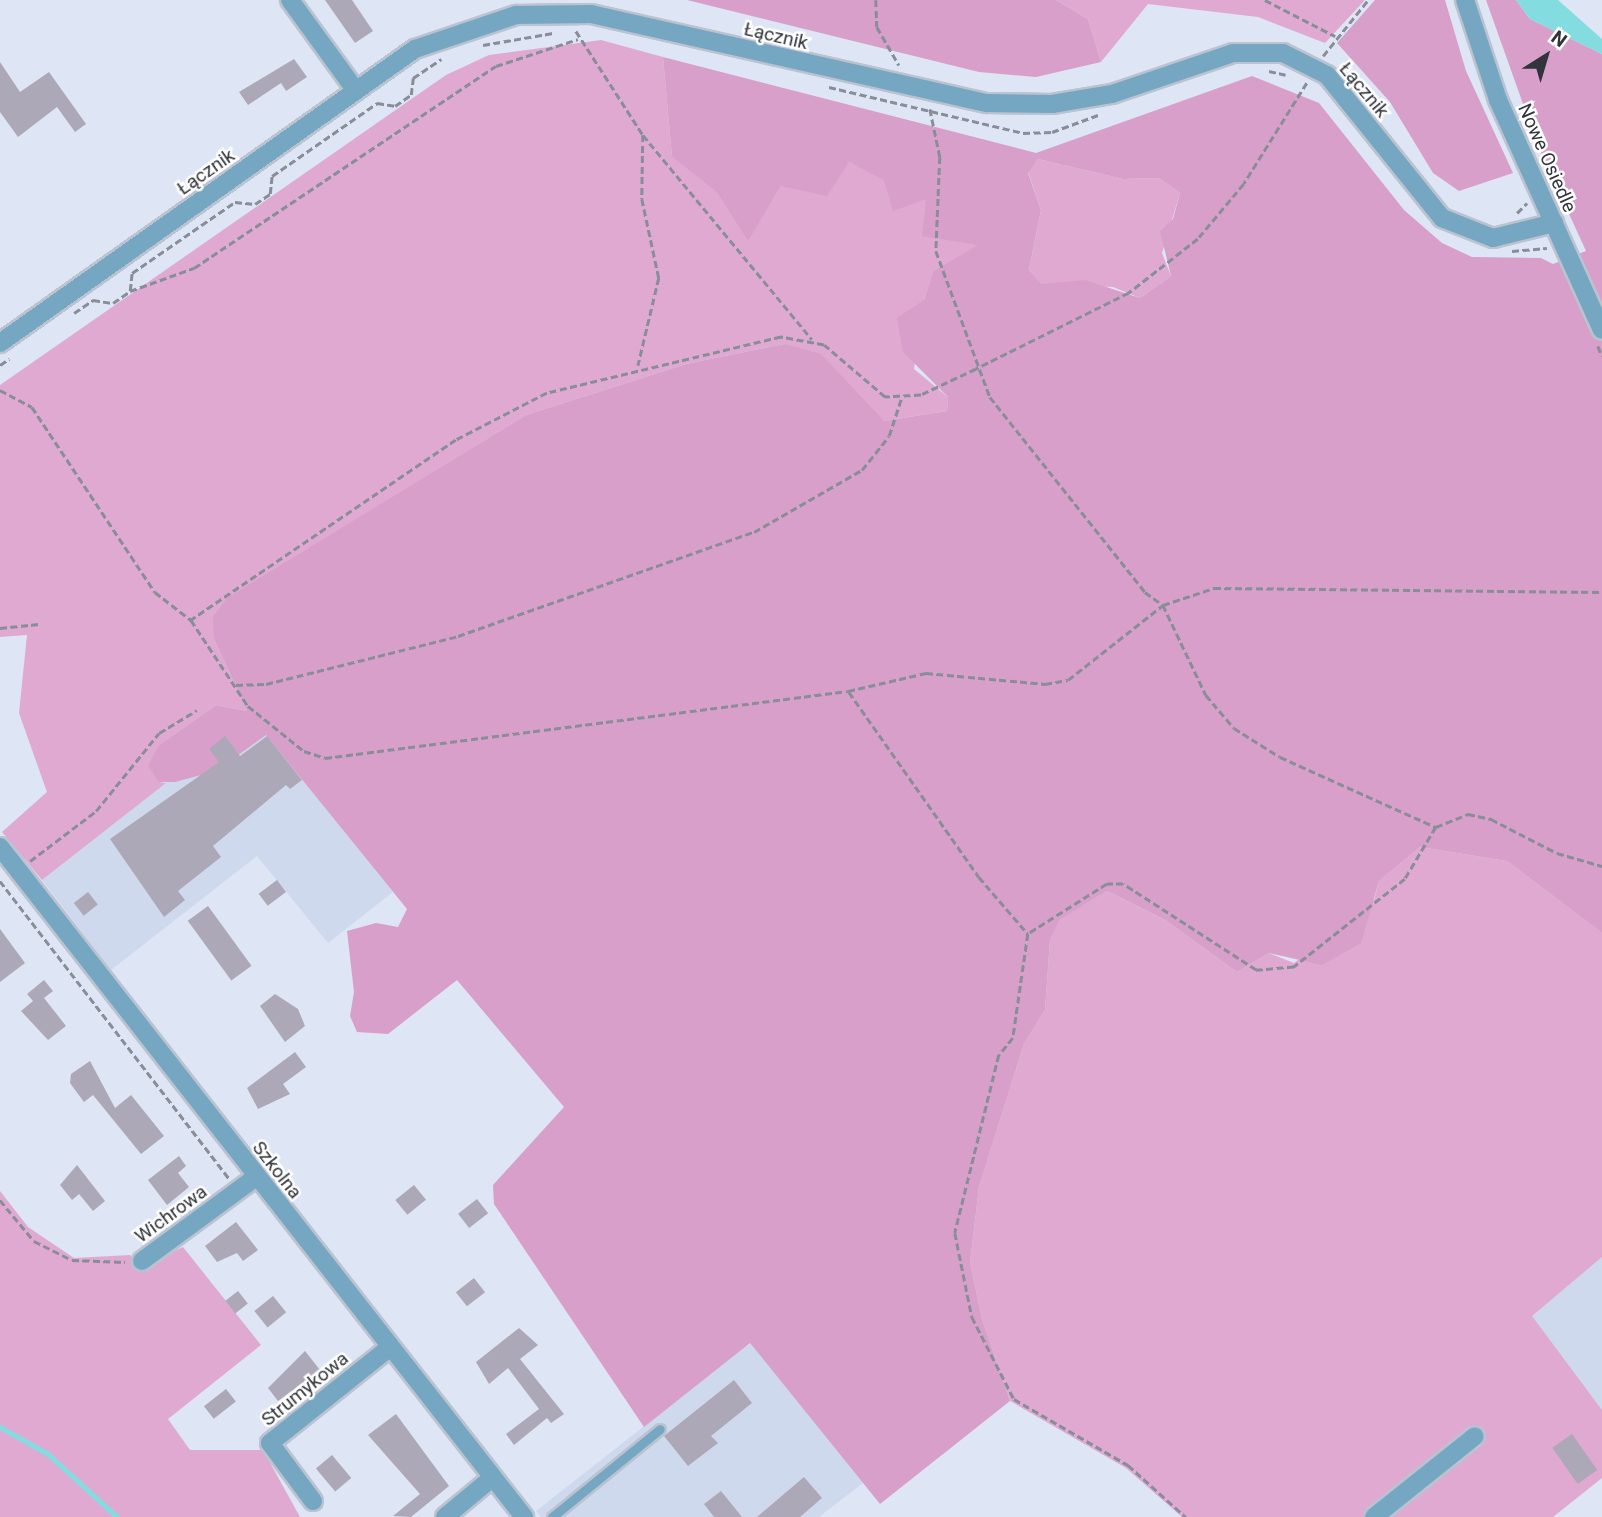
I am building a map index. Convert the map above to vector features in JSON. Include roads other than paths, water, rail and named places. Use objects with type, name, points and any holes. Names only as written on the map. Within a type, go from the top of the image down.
[{"type":"street","points":[[290,0],[356,91]]},
{"type":"street","name":"Nowe Osiedle","points":[[1465,0],[1484,64],[1602,330]]},
{"type":"street","name":"Łącznik","points":[[0,343],[415,49],[468,26],[559,7],[927,92],[1052,104],[1112,94],[1233,53],[1283,54],[1327,75],[1442,218],[1493,238],[1554,223]]},
{"type":"street","name":"Szkolna","points":[[0,847],[389,1348],[524,1517]]},
{"type":"street","name":"Wichrowa","points":[[142,1261],[256,1177]]},
{"type":"street","name":"Strumykowa","points":[[313,1501],[270,1443],[389,1348]]},
{"type":"street","points":[[1374,1517],[1475,1436]]},
{"type":"street","points":[[444,1517],[493,1477]]},
{"type":"lane","points":[[551,1517],[660,1429]]},
{"type":"waterway","points":[[0,1427],[48,1454],[117,1517]]}]
